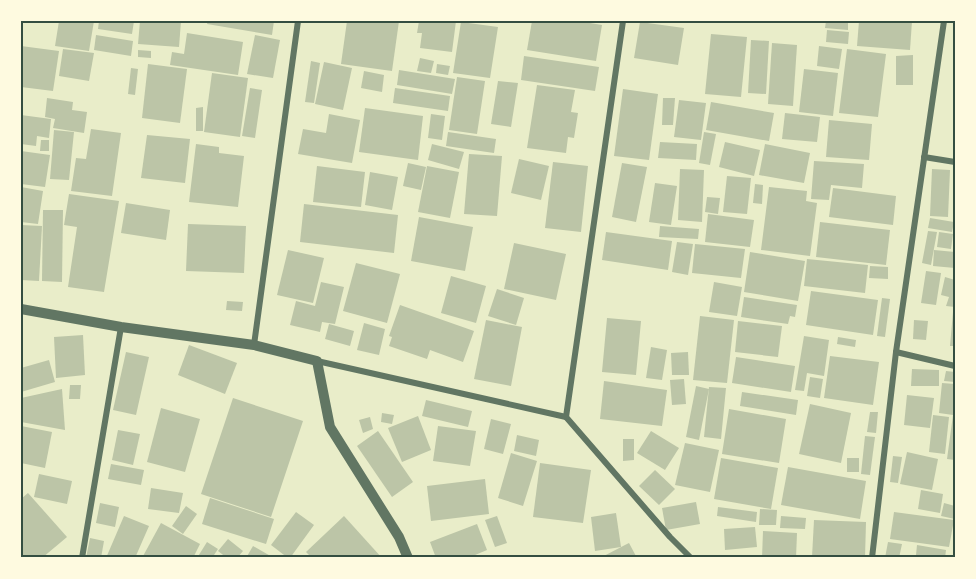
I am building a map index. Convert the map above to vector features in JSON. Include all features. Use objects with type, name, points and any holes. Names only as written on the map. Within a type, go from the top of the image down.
[{"type":"street","points":[[254,345],[298,21]]},
{"type":"street","points":[[566,417],[623,21]]},
{"type":"street","points":[[872,558],[896,352],[944,21]]},
{"type":"street","points":[[924,157],[955,162]]},
{"type":"street","points":[[21,309],[121,327],[254,345],[566,417],[670,537],[692,558]]},
{"type":"street","points":[[82,558],[121,327]]},
{"type":"street","points":[[896,352],[955,366]]},
{"type":"street","points":[[317,361],[330,427],[399,537],[408,558]]},
{"type":"building","points":[[59,21],[94,21],[89,51],[55,46]]},
{"type":"building","points":[[99,21],[134,21],[132,34],[98,29]]},
{"type":"building","points":[[140,21],[181,21],[179,47],[138,44]]},
{"type":"building","points":[[208,21],[274,21],[272,35],[207,24]]},
{"type":"building","points":[[347,21],[399,21],[392,71],[341,64]]},
{"type":"building","points":[[419,21],[456,21],[452,52],[420,48],[422,33],[417,33]]},
{"type":"building","points":[[532,21],[578,21],[602,25],[596,61],[527,50]]},
{"type":"building","points":[[826,21],[848,21],[848,30],[825,28]]},
{"type":"building","points":[[859,21],[912,21],[910,50],[857,46]]},
{"type":"building","points":[[461,22],[498,27],[490,78],[453,73]]},
{"type":"building","points":[[640,22],[684,28],[678,65],[634,58]]},
{"type":"building","points":[[827,30],[849,32],[848,44],[826,42]]},
{"type":"building","points":[[187,33],[243,42],[238,75],[170,65],[172,52],[184,54]]},
{"type":"building","points":[[711,34],[747,37],[741,97],[705,94]]},
{"type":"building","points":[[96,35],[133,41],[131,56],[94,50]]},
{"type":"building","points":[[255,35],[280,40],[273,78],[247,74]]},
{"type":"building","points":[[751,40],[769,41],[766,94],[748,93]]},
{"type":"building","points":[[772,43],[797,45],[793,106],[768,104]]},
{"type":"building","points":[[21,46],[59,51],[53,91],[21,87]]},
{"type":"building","points":[[819,46],[842,49],[839,69],[817,66]]},
{"type":"building","points":[[63,49],[94,53],[89,81],[59,76]]},
{"type":"building","points":[[847,49],[886,54],[878,117],[839,113]]},
{"type":"building","points":[[138,50],[151,51],[151,58],[138,57]]},
{"type":"building","points":[[913,55],[913,85],[896,85],[896,56]]},
{"type":"building","points":[[524,56],[599,67],[595,91],[521,80]]},
{"type":"building","points":[[420,58],[434,61],[431,73],[417,71]]},
{"type":"building","points":[[311,61],[320,63],[314,103],[305,102]]},
{"type":"building","points":[[324,62],[352,68],[343,110],[315,104]]},
{"type":"building","points":[[148,64],[187,69],[180,123],[142,118]]},
{"type":"building","points":[[437,64],[450,66],[448,75],[436,73]]},
{"type":"building","points":[[131,68],[138,69],[135,95],[128,94]]},
{"type":"building","points":[[804,69],[838,73],[833,116],[799,112]]},
{"type":"building","points":[[399,70],[455,79],[452,94],[397,85]]},
{"type":"building","points":[[364,71],[384,75],[382,92],[361,88]]},
{"type":"building","points":[[212,73],[248,78],[240,137],[204,132]]},
{"type":"building","points":[[457,77],[485,81],[477,134],[449,130]]},
{"type":"building","points":[[498,81],[518,83],[511,127],[491,124]]},
{"type":"building","points":[[537,85],[575,90],[571,112],[578,113],[574,138],[568,137],[566,153],[527,148]]},
{"type":"building","points":[[250,88],[262,90],[255,138],[242,136]]},
{"type":"building","points":[[395,88],[450,96],[448,111],[393,103]]},
{"type":"building","points":[[623,89],[658,94],[649,160],[614,156]]},
{"type":"building","points":[[47,98],[73,102],[72,110],[87,112],[84,133],[53,128],[55,119],[45,117]]},
{"type":"building","points":[[663,98],[675,98],[673,125],[662,125]]},
{"type":"building","points":[[679,100],[706,103],[701,140],[674,137]]},
{"type":"building","points":[[711,102],[774,113],[769,141],[706,130]]},
{"type":"building","points":[[203,107],[203,131],[196,131],[196,108]]},
{"type":"building","points":[[365,108],[423,116],[418,160],[359,152]]},
{"type":"building","points":[[785,113],[820,117],[817,142],[782,139]]},
{"type":"building","points":[[329,114],[360,120],[352,163],[298,154],[303,129],[326,133]]},
{"type":"building","points":[[431,114],[445,116],[442,140],[428,138]]},
{"type":"building","points":[[21,115],[51,119],[49,138],[37,136],[36,146],[21,144]]},
{"type":"building","points":[[829,120],[872,124],[869,160],[826,157]]},
{"type":"building","points":[[91,129],[121,133],[112,196],[71,191],[76,158],[86,159]]},
{"type":"building","points":[[54,130],[74,132],[69,180],[50,179]]},
{"type":"building","points":[[448,132],[496,139],[494,153],[446,146]]},
{"type":"building","points":[[704,132],[716,134],[710,165],[699,163]]},
{"type":"building","points":[[147,135],[190,139],[185,183],[141,178]]},
{"type":"building","points":[[41,140],[49,140],[49,151],[40,151]]},
{"type":"building","points":[[660,142],[697,144],[696,160],[658,158]]},
{"type":"building","points":[[725,142],[760,150],[754,176],[719,167]]},
{"type":"building","points":[[196,144],[219,147],[219,153],[244,156],[238,207],[189,202]]},
{"type":"building","points":[[432,144],[464,152],[459,169],[428,160]]},
{"type":"building","points":[[765,144],[810,153],[804,183],[759,175]]},
{"type":"building","points":[[21,151],[50,155],[45,187],[21,184]]},
{"type":"building","points":[[469,154],[502,156],[497,216],[464,214]]},
{"type":"building","points":[[519,159],[549,166],[541,200],[511,193]]},
{"type":"building","points":[[814,161],[864,164],[862,188],[831,185],[829,200],[811,199]]},
{"type":"building","points":[[553,162],[588,166],[581,232],[545,228]]},
{"type":"building","points":[[408,163],[426,167],[421,190],[403,186]]},
{"type":"building","points":[[622,163],[647,167],[636,222],[612,217]]},
{"type":"building","points":[[317,166],[365,172],[361,207],[313,202]]},
{"type":"building","points":[[427,166],[459,172],[450,218],[418,212]]},
{"type":"building","points":[[680,169],[704,170],[702,222],[678,220]]},
{"type":"building","points":[[932,169],[950,170],[948,217],[930,216]]},
{"type":"building","points":[[370,172],[398,177],[392,210],[365,205]]},
{"type":"building","points":[[727,176],[751,178],[747,214],[723,212]]},
{"type":"building","points":[[655,183],[677,186],[671,225],[649,222]]},
{"type":"building","points":[[755,184],[763,185],[762,204],[753,203]]},
{"type":"building","points":[[21,187],[43,191],[38,224],[21,222]]},
{"type":"building","points":[[769,187],[807,191],[806,201],[817,203],[810,256],[761,250]]},
{"type":"building","points":[[833,188],[896,196],[893,225],[829,217]]},
{"type":"building","points":[[69,194],[119,201],[104,292],[68,287],[77,227],[64,225]]},
{"type":"building","points":[[707,197],[720,198],[718,214],[705,212]]},
{"type":"building","points":[[126,203],[170,210],[166,240],[121,233]]},
{"type":"building","points":[[304,204],[398,215],[394,253],[300,242]]},
{"type":"building","points":[[43,210],[63,210],[62,282],[42,281]]},
{"type":"building","points":[[708,214],[754,220],[750,247],[705,242]]},
{"type":"building","points":[[419,217],[473,227],[465,271],[411,261]]},
{"type":"building","points":[[930,218],[954,222],[952,232],[928,228]]},
{"type":"building","points":[[820,222],[890,230],[886,265],[816,257]]},
{"type":"building","points":[[188,224],[246,226],[244,273],[186,271]]},
{"type":"building","points":[[21,225],[42,226],[39,281],[21,280]]},
{"type":"building","points":[[660,226],[699,229],[698,239],[659,237]]},
{"type":"building","points":[[928,231],[937,232],[931,265],[922,263]]},
{"type":"building","points":[[606,232],[672,241],[668,270],[602,260]]},
{"type":"building","points":[[939,232],[953,234],[951,249],[937,247]]},
{"type":"building","points":[[677,242],[693,244],[688,275],[672,272]]},
{"type":"building","points":[[514,243],[566,254],[556,300],[504,289]]},
{"type":"building","points":[[695,244],[745,249],[741,278],[692,273]]},
{"type":"building","points":[[288,250],[324,258],[313,303],[277,295]]},
{"type":"building","points":[[934,250],[955,252],[955,268],[933,266]]},
{"type":"building","points":[[750,252],[805,261],[798,301],[744,292]]},
{"type":"building","points":[[807,259],[868,265],[865,293],[804,286]]},
{"type":"building","points":[[356,263],[400,274],[387,323],[343,311]]},
{"type":"building","points":[[870,266],[888,267],[888,279],[869,278]]},
{"type":"building","points":[[926,271],[941,273],[936,305],[921,303]]},
{"type":"building","points":[[451,276],[486,286],[476,323],[441,313]]},
{"type":"building","points":[[945,277],[955,280],[955,307],[946,306],[949,297],[941,295]]},
{"type":"building","points":[[321,282],[344,287],[335,324],[322,322],[320,332],[290,325],[296,301],[315,306]]},
{"type":"building","points":[[714,282],[742,287],[737,316],[709,312]]},
{"type":"building","points":[[497,289],[524,298],[516,325],[488,316]]},
{"type":"building","points":[[811,291],[878,300],[873,335],[806,325]]},
{"type":"building","points":[[744,297],[797,305],[795,317],[790,316],[788,324],[741,317]]},
{"type":"building","points":[[882,298],[890,299],[885,337],[877,336]]},
{"type":"building","points":[[227,301],[243,302],[242,311],[226,310]]},
{"type":"building","points":[[400,305],[474,331],[463,362],[430,350],[427,359],[389,346],[392,337],[389,336]]},
{"type":"building","points":[[953,312],[955,312],[955,346],[950,346]]},
{"type":"building","points":[[700,316],[734,320],[727,383],[693,380]]},
{"type":"building","points":[[607,318],[641,321],[636,375],[602,372]]},
{"type":"building","points":[[486,320],[522,327],[511,386],[474,379]]},
{"type":"building","points":[[914,320],[928,321],[926,340],[913,339]]},
{"type":"building","points":[[738,321],[782,326],[778,357],[735,352]]},
{"type":"building","points":[[364,323],[385,329],[379,355],[357,350]]},
{"type":"building","points":[[329,324],[354,331],[350,346],[325,339]]},
{"type":"building","points":[[83,335],[85,375],[56,378],[54,337]]},
{"type":"building","points":[[804,336],[829,340],[824,376],[807,373],[804,391],[795,390]]},
{"type":"building","points":[[838,337],[856,340],[855,347],[837,344]]},
{"type":"building","points":[[189,345],[237,363],[225,394],[178,375]]},
{"type":"building","points":[[651,347],[667,350],[662,380],[646,378]]},
{"type":"building","points":[[126,352],[149,357],[136,415],[113,410]]},
{"type":"building","points":[[688,352],[689,375],[672,375],[671,353]]},
{"type":"building","points":[[830,356],[879,362],[873,405],[824,398]]},
{"type":"building","points":[[736,357],[795,366],[791,392],[732,383]]},
{"type":"building","points":[[49,360],[55,382],[21,392],[21,368]]},
{"type":"building","points":[[912,369],[939,370],[939,386],[911,386]]},
{"type":"building","points":[[946,371],[955,372],[955,382],[944,381]]},
{"type":"building","points":[[810,377],[823,379],[820,398],[807,396]]},
{"type":"building","points":[[684,379],[686,404],[672,405],[670,380]]},
{"type":"building","points":[[604,381],[667,390],[662,426],[600,419]]},
{"type":"building","points":[[942,383],[955,384],[955,460],[947,459],[953,415],[939,413]]},
{"type":"building","points":[[70,385],[81,385],[80,399],[69,399]]},
{"type":"building","points":[[696,386],[709,389],[699,440],[686,437]]},
{"type":"building","points":[[709,387],[726,388],[721,439],[704,437]]},
{"type":"building","points":[[62,389],[65,430],[21,422],[21,398]]},
{"type":"building","points":[[742,392],[798,400],[796,415],[740,406]]},
{"type":"building","points":[[907,395],[934,398],[930,428],[904,425]]},
{"type":"building","points":[[233,398],[303,421],[271,517],[201,494]]},
{"type":"building","points":[[426,400],[472,411],[468,427],[422,416]]},
{"type":"building","points":[[810,404],[851,413],[841,463],[799,454]]},
{"type":"building","points":[[161,408],[200,419],[185,472],[147,462]]},
{"type":"building","points":[[729,409],[786,419],[779,463],[722,454]]},
{"type":"building","points":[[870,412],[878,412],[876,433],[867,432]]},
{"type":"building","points":[[382,413],[394,415],[392,424],[381,422]]},
{"type":"building","points":[[933,415],[949,417],[945,454],[929,452]]},
{"type":"building","points":[[418,416],[431,450],[402,462],[388,428]]},
{"type":"building","points":[[370,417],[373,429],[363,433],[359,420]]},
{"type":"building","points":[[491,419],[511,424],[503,454],[484,449]]},
{"type":"building","points":[[21,426],[52,432],[45,468],[21,463]]},
{"type":"building","points":[[438,426],[476,431],[470,466],[433,461]]},
{"type":"building","points":[[118,430],[140,434],[133,465],[112,460]]},
{"type":"building","points":[[378,431],[413,482],[392,497],[357,446]]},
{"type":"building","points":[[651,431],[679,448],[665,470],[637,453]]},
{"type":"building","points":[[517,435],[539,440],[536,456],[514,451]]},
{"type":"building","points":[[865,436],[875,437],[870,475],[861,474]]},
{"type":"building","points":[[623,439],[634,439],[634,460],[623,461]]},
{"type":"building","points":[[685,443],[719,450],[710,492],[675,485]]},
{"type":"building","points":[[907,452],[938,459],[932,490],[900,484]]},
{"type":"building","points":[[511,453],[537,461],[523,506],[498,498]]},
{"type":"building","points":[[893,456],[902,457],[898,483],[890,482]]},
{"type":"building","points":[[721,458],[778,468],[771,509],[714,499]]},
{"type":"building","points":[[847,458],[859,458],[859,472],[847,472]]},
{"type":"building","points":[[540,463],[591,470],[583,523],[533,517]]},
{"type":"building","points":[[111,464],[144,470],[141,485],[108,479]]},
{"type":"building","points":[[788,467],[866,481],[860,519],[781,505]]},
{"type":"building","points":[[655,470],[675,489],[659,505],[639,486]]},
{"type":"building","points":[[39,474],[72,481],[67,504],[34,497]]},
{"type":"building","points":[[485,479],[489,514],[431,521],[427,486]]},
{"type":"building","points":[[151,488],[183,493],[179,513],[148,509]]},
{"type":"building","points":[[921,490],[943,494],[940,513],[918,509]]},
{"type":"building","points":[[28,493],[67,537],[42,558],[21,558],[21,499]]},
{"type":"building","points":[[210,498],[274,519],[266,544],[202,524]]},
{"type":"building","points":[[696,502],[700,524],[666,530],[662,508]]},
{"type":"building","points":[[100,503],[119,507],[115,527],[96,523]]},
{"type":"building","points":[[944,503],[955,506],[955,519],[941,516]]},
{"type":"building","points":[[186,506],[197,514],[183,534],[172,526]]},
{"type":"building","points":[[718,507],[757,512],[756,522],[717,516]]},
{"type":"building","points":[[760,509],[777,510],[776,525],[759,525]]},
{"type":"building","points":[[296,512],[314,525],[288,558],[271,545]]},
{"type":"building","points":[[894,512],[954,520],[949,547],[890,539]]},
{"type":"building","points":[[616,513],[621,547],[595,551],[591,517]]},
{"type":"building","points":[[124,516],[149,526],[135,558],[106,558]]},
{"type":"building","points":[[344,516],[382,558],[312,558],[306,552]]},
{"type":"building","points":[[497,516],[507,543],[495,547],[485,520]]},
{"type":"building","points":[[781,516],[806,518],[805,529],[780,528]]},
{"type":"building","points":[[814,520],[866,522],[865,558],[812,557]]},
{"type":"building","points":[[161,523],[200,544],[193,558],[142,558]]},
{"type":"building","points":[[477,524],[487,550],[468,558],[436,558],[430,542]]},
{"type":"building","points":[[755,527],[757,547],[725,550],[724,529]]},
{"type":"building","points":[[763,531],[797,533],[796,558],[762,558]]},
{"type":"building","points":[[90,538],[104,541],[101,558],[86,558]]},
{"type":"building","points":[[228,539],[243,551],[237,558],[227,558],[218,551]]},
{"type":"building","points":[[207,542],[218,549],[212,558],[197,558]]},
{"type":"building","points":[[888,542],[902,544],[899,558],[885,558]]},
{"type":"building","points":[[629,543],[637,558],[600,558],[625,545]]},
{"type":"building","points":[[917,545],[946,550],[945,558],[916,555]]},
{"type":"building","points":[[253,546],[274,558],[246,558]]}]
